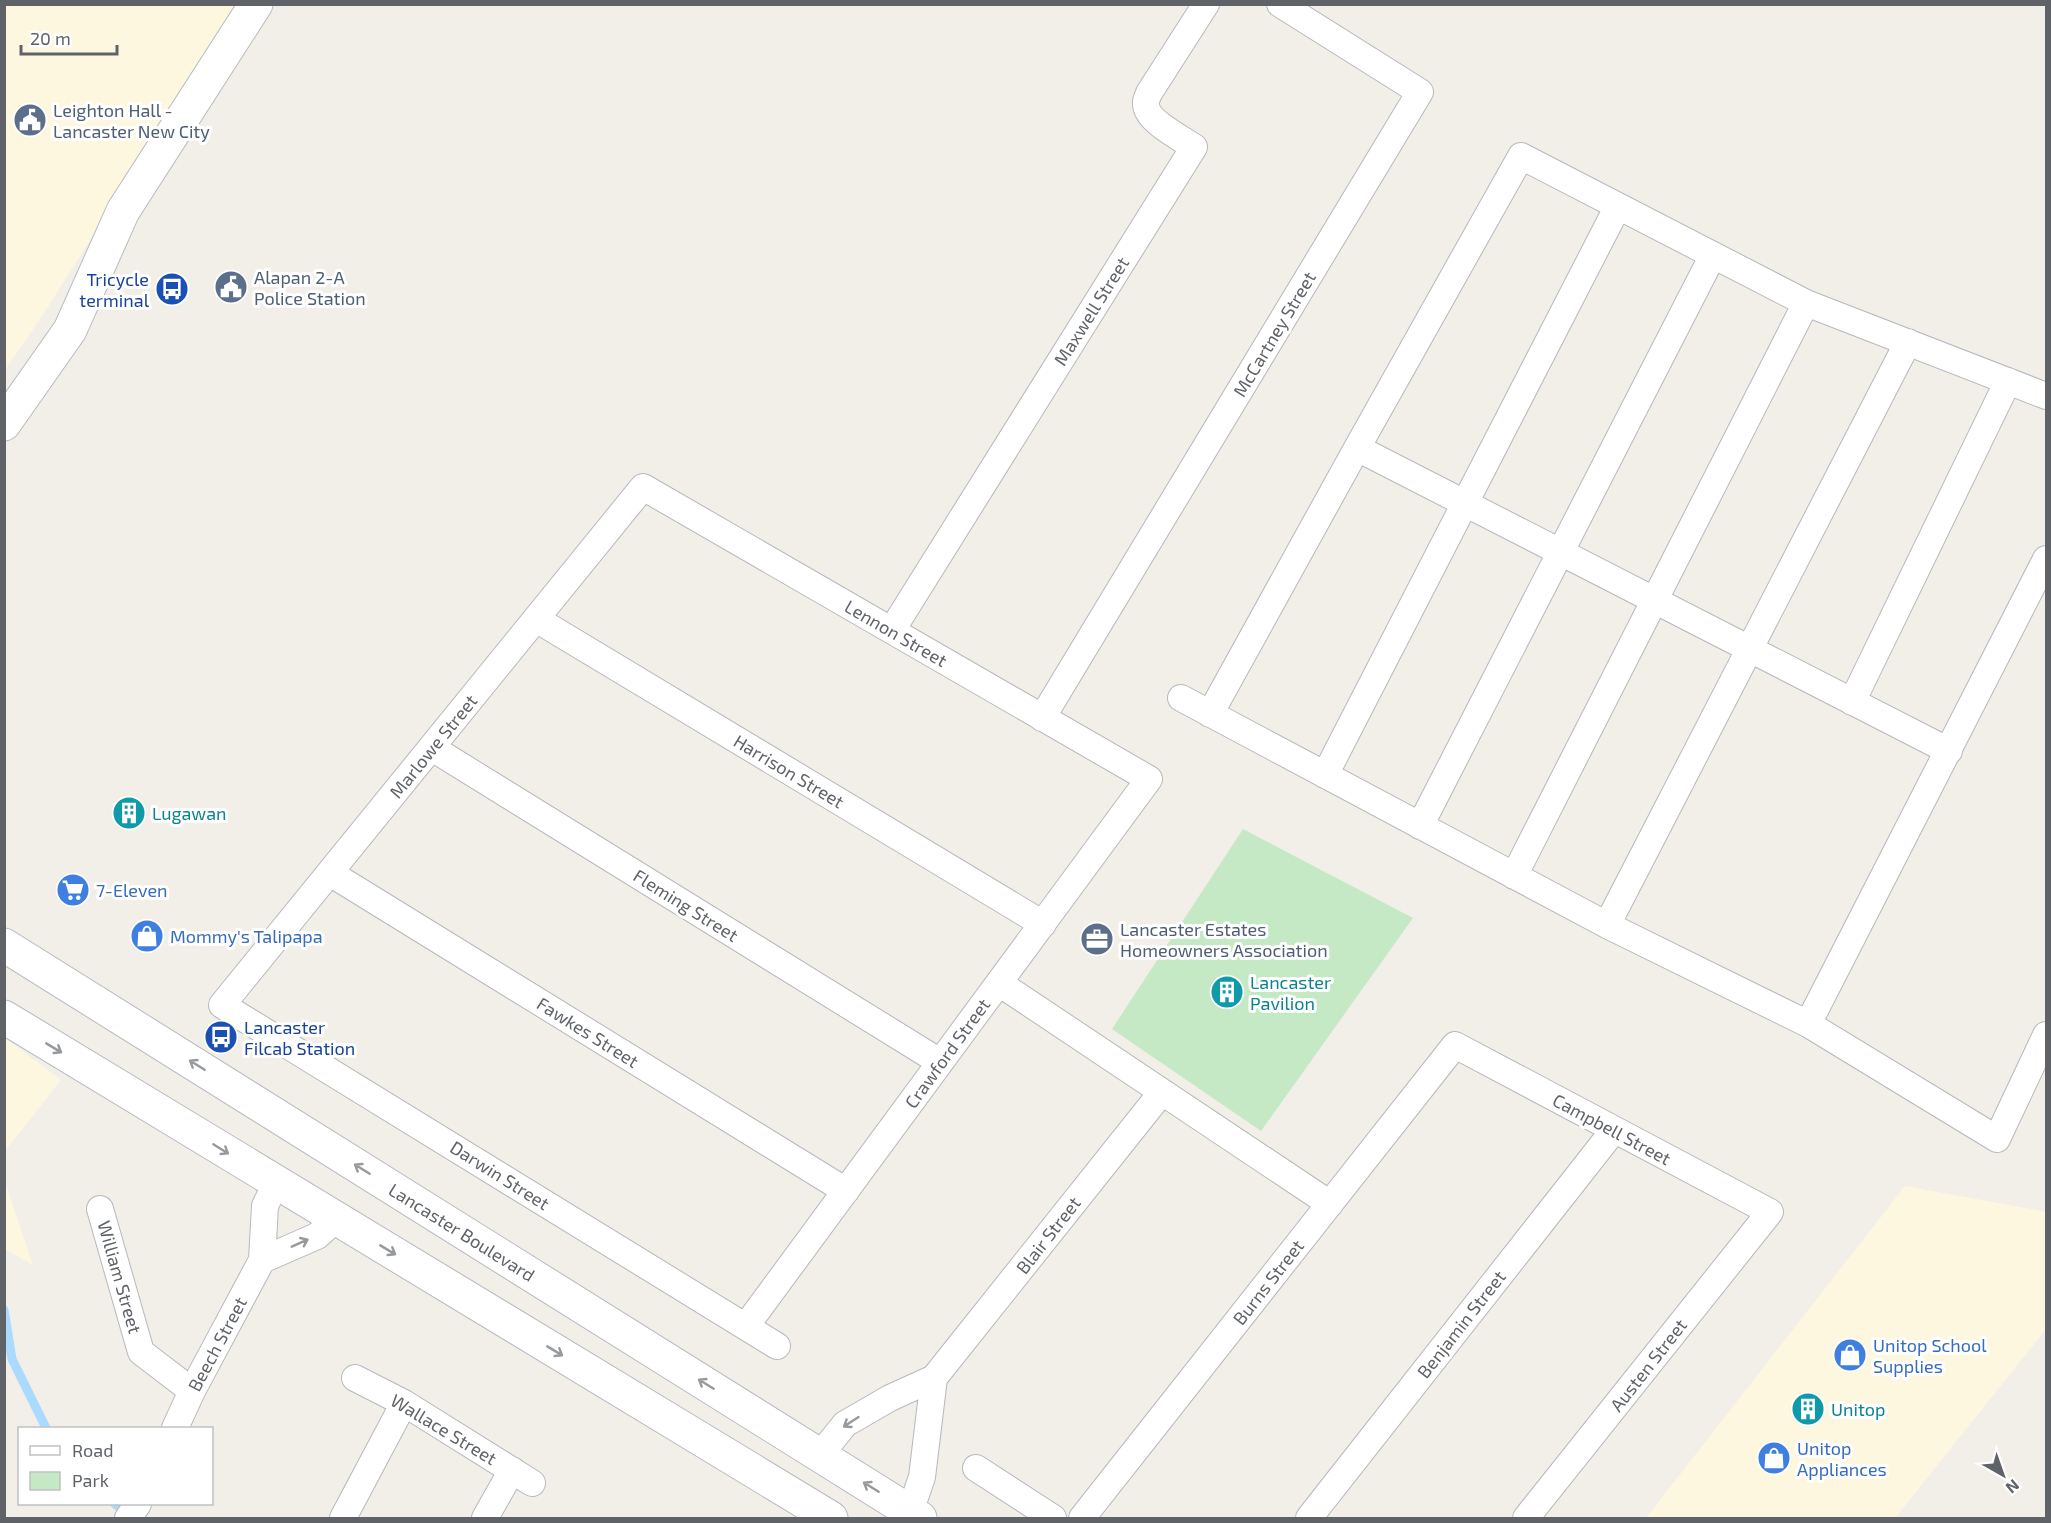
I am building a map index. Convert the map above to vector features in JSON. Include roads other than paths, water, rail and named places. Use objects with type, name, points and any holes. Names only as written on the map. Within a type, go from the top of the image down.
[{"type":"main road","points":[[4,424],[70,330],[123,211],[256,4]]},
{"type":"main road","name":"Lancaster Boulevard","points":[[4,945],[915,1515]]},
{"type":"main road","points":[[4,1017],[276,1184],[831,1518]]},
{"type":"street","name":"Maxwell Street","points":[[891,630],[1194,147],[1156,122],[1145,103],[1149,93],[1206,4]]},
{"type":"street","name":"McCartney Street","points":[[1042,718],[1420,92],[1280,4]]},
{"type":"street","points":[[1210,714],[1521,156],[1806,303],[2046,396]]},
{"type":"street","points":[[1325,775],[1618,206]]},
{"type":"street","points":[[1420,826],[1713,255]]},
{"type":"street","points":[[1514,876],[1806,303]]},
{"type":"street","points":[[1607,925],[1908,342]]},
{"type":"street","points":[[1852,702],[2008,381]]},
{"type":"street","points":[[1357,448],[1949,752]]},
{"type":"street","name":"Lennon Street","points":[[644,487],[1149,779]]},
{"type":"street","name":"Marlowe Street","points":[[222,1005],[644,487]]},
{"type":"street","points":[[1808,1024],[2046,559]]},
{"type":"street","name":"Harrison Street","points":[[536,619],[1043,924]]},
{"type":"street","points":[[1180,698],[1607,925],[1808,1024],[1997,1139],[2041,1061],[2046,1035]]},
{"type":"street","name":"Fleming Street","points":[[432,748],[940,1062]]},
{"type":"street","name":"Crawford Street","points":[[746,1326],[1149,779]]},
{"type":"street","name":"Fawkes Street","points":[[330,873],[846,1191]]},
{"type":"street","points":[[999,982],[1330,1204]]},
{"type":"street","name":"Darwin Street","points":[[222,1005],[777,1346]]},
{"type":"street","name":"Campbell Street","points":[[1455,1046],[1770,1212]]},
{"type":"street","name":"Burns Street","points":[[1082,1518],[1455,1046]]},
{"type":"street","name":"Blair Street","points":[[820,1455],[844,1424],[890,1398],[934,1378],[1162,1092]]},
{"type":"street","name":"Benjamin Street","points":[[1309,1518],[1614,1130]]},
{"type":"street","name":"Beech Street","points":[[175,1427],[192,1391],[262,1260],[265,1206],[276,1184]]},
{"type":"street","name":"William Street","points":[[100,1209],[141,1352],[192,1391]]},
{"type":"street","name":"Austen Street","points":[[1526,1518],[1770,1212]]},
{"type":"street","points":[[262,1260],[317,1236],[336,1219]]},
{"type":"street","name":"Wallace Street","points":[[355,1378],[404,1403],[522,1477],[485,1518]]},
{"type":"street","points":[[915,1515],[934,1378]]},
{"type":"street","points":[[343,1518],[404,1403]]},
{"type":"street","points":[[976,1468],[1053,1518]]},
{"type":"street","points":[[128,1518],[137,1505]]},
{"type":"waterway","points":[[4,1310],[12,1359],[46,1427]]},
{"type":"waterway","points":[[116,1505],[130,1515]]},
{"type":"place","name":"Leighton Hall - Lancaster New City","points":[[30,120]]},
{"type":"place","name":"Alapan 2-A Police Station","points":[[231,287]]},
{"type":"place","name":"Tricycle terminal","points":[[172,289]]},
{"type":"place","name":"Lugawan","points":[[129,813]]},
{"type":"place","name":"7-Eleven","points":[[73,890]]},
{"type":"place","name":"Mommy's Talipapa","points":[[147,936]]},
{"type":"place","name":"Lancaster Estates Homeowners Association","points":[[1097,939]]},
{"type":"place","name":"Lancaster Pavilion","points":[[1227,992]]},
{"type":"place","name":"Lancaster Filcab Station","points":[[221,1037]]},
{"type":"place","name":"Unitop School Supplies","points":[[1850,1355]]},
{"type":"place","name":"Unitop","points":[[1808,1409]]},
{"type":"place","name":"Unitop Appliances","points":[[1774,1458]]}]
